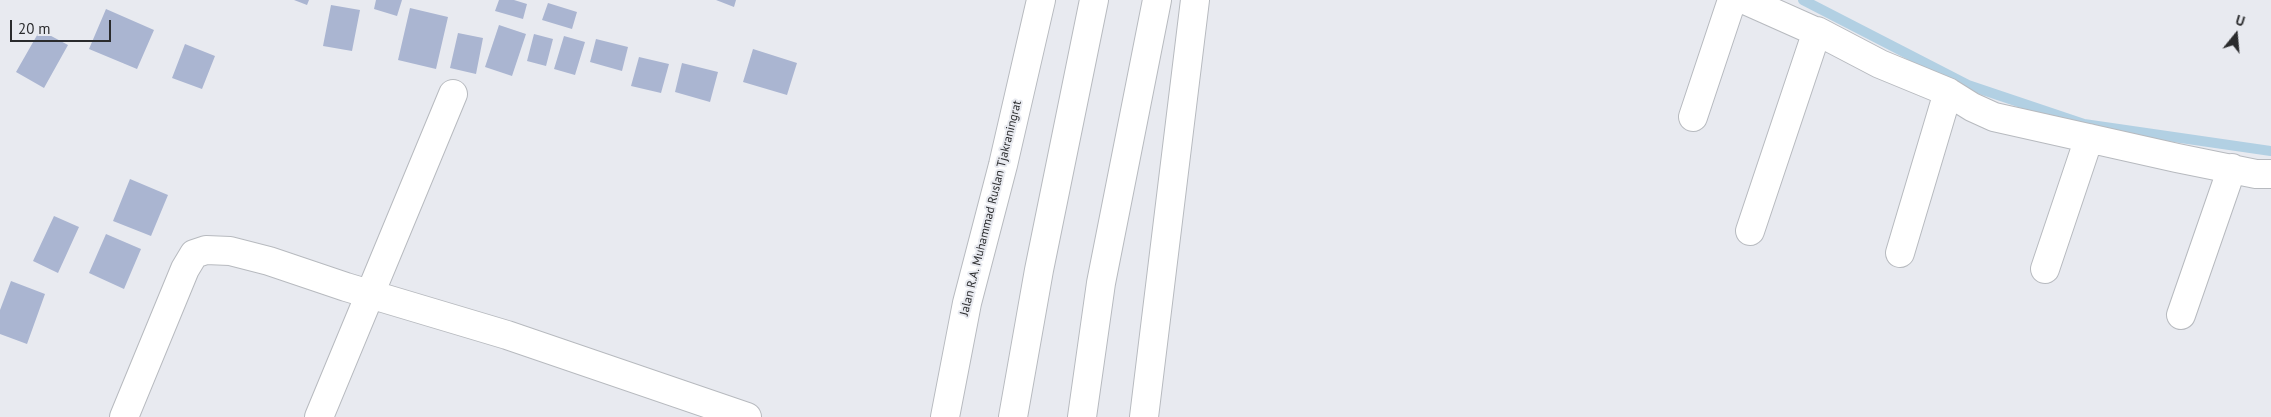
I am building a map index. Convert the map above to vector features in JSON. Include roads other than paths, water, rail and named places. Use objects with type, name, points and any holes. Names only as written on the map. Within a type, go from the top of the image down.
[{"type":"main road","points":[[1013,417],[1039,270],[1094,0]]},
{"type":"main road","points":[[1082,417],[1102,282],[1157,0]]},
{"type":"main road","points":[[1144,417],[1196,0]]},
{"type":"main road","points":[[1693,117],[1732,0]]},
{"type":"main road","points":[[1745,0],[1820,34],[1817,31]]},
{"type":"main road","name":"Jalan R.A. Muhammad Ruslan Tjakraningrat","points":[[945,417],[967,303],[1003,165],[1037,1]]},
{"type":"main road","points":[[1817,31],[1880,64],[1948,92],[1972,107],[1994,117],[2232,168],[2271,174]]},
{"type":"main road","points":[[1750,231],[1817,31]]},
{"type":"main road","points":[[1900,253],[1948,92]]},
{"type":"main road","points":[[319,417],[453,94]]},
{"type":"main road","points":[[2045,269],[2089,138]]},
{"type":"main road","points":[[2181,315],[2232,168]]},
{"type":"main road","points":[[124,417],[168,305],[185,269],[194,254],[206,250],[230,251],[268,261],[507,335],[747,417]]},
{"type":"waterway","points":[[1803,0],[1968,85],[2084,124],[2271,151]]}]
